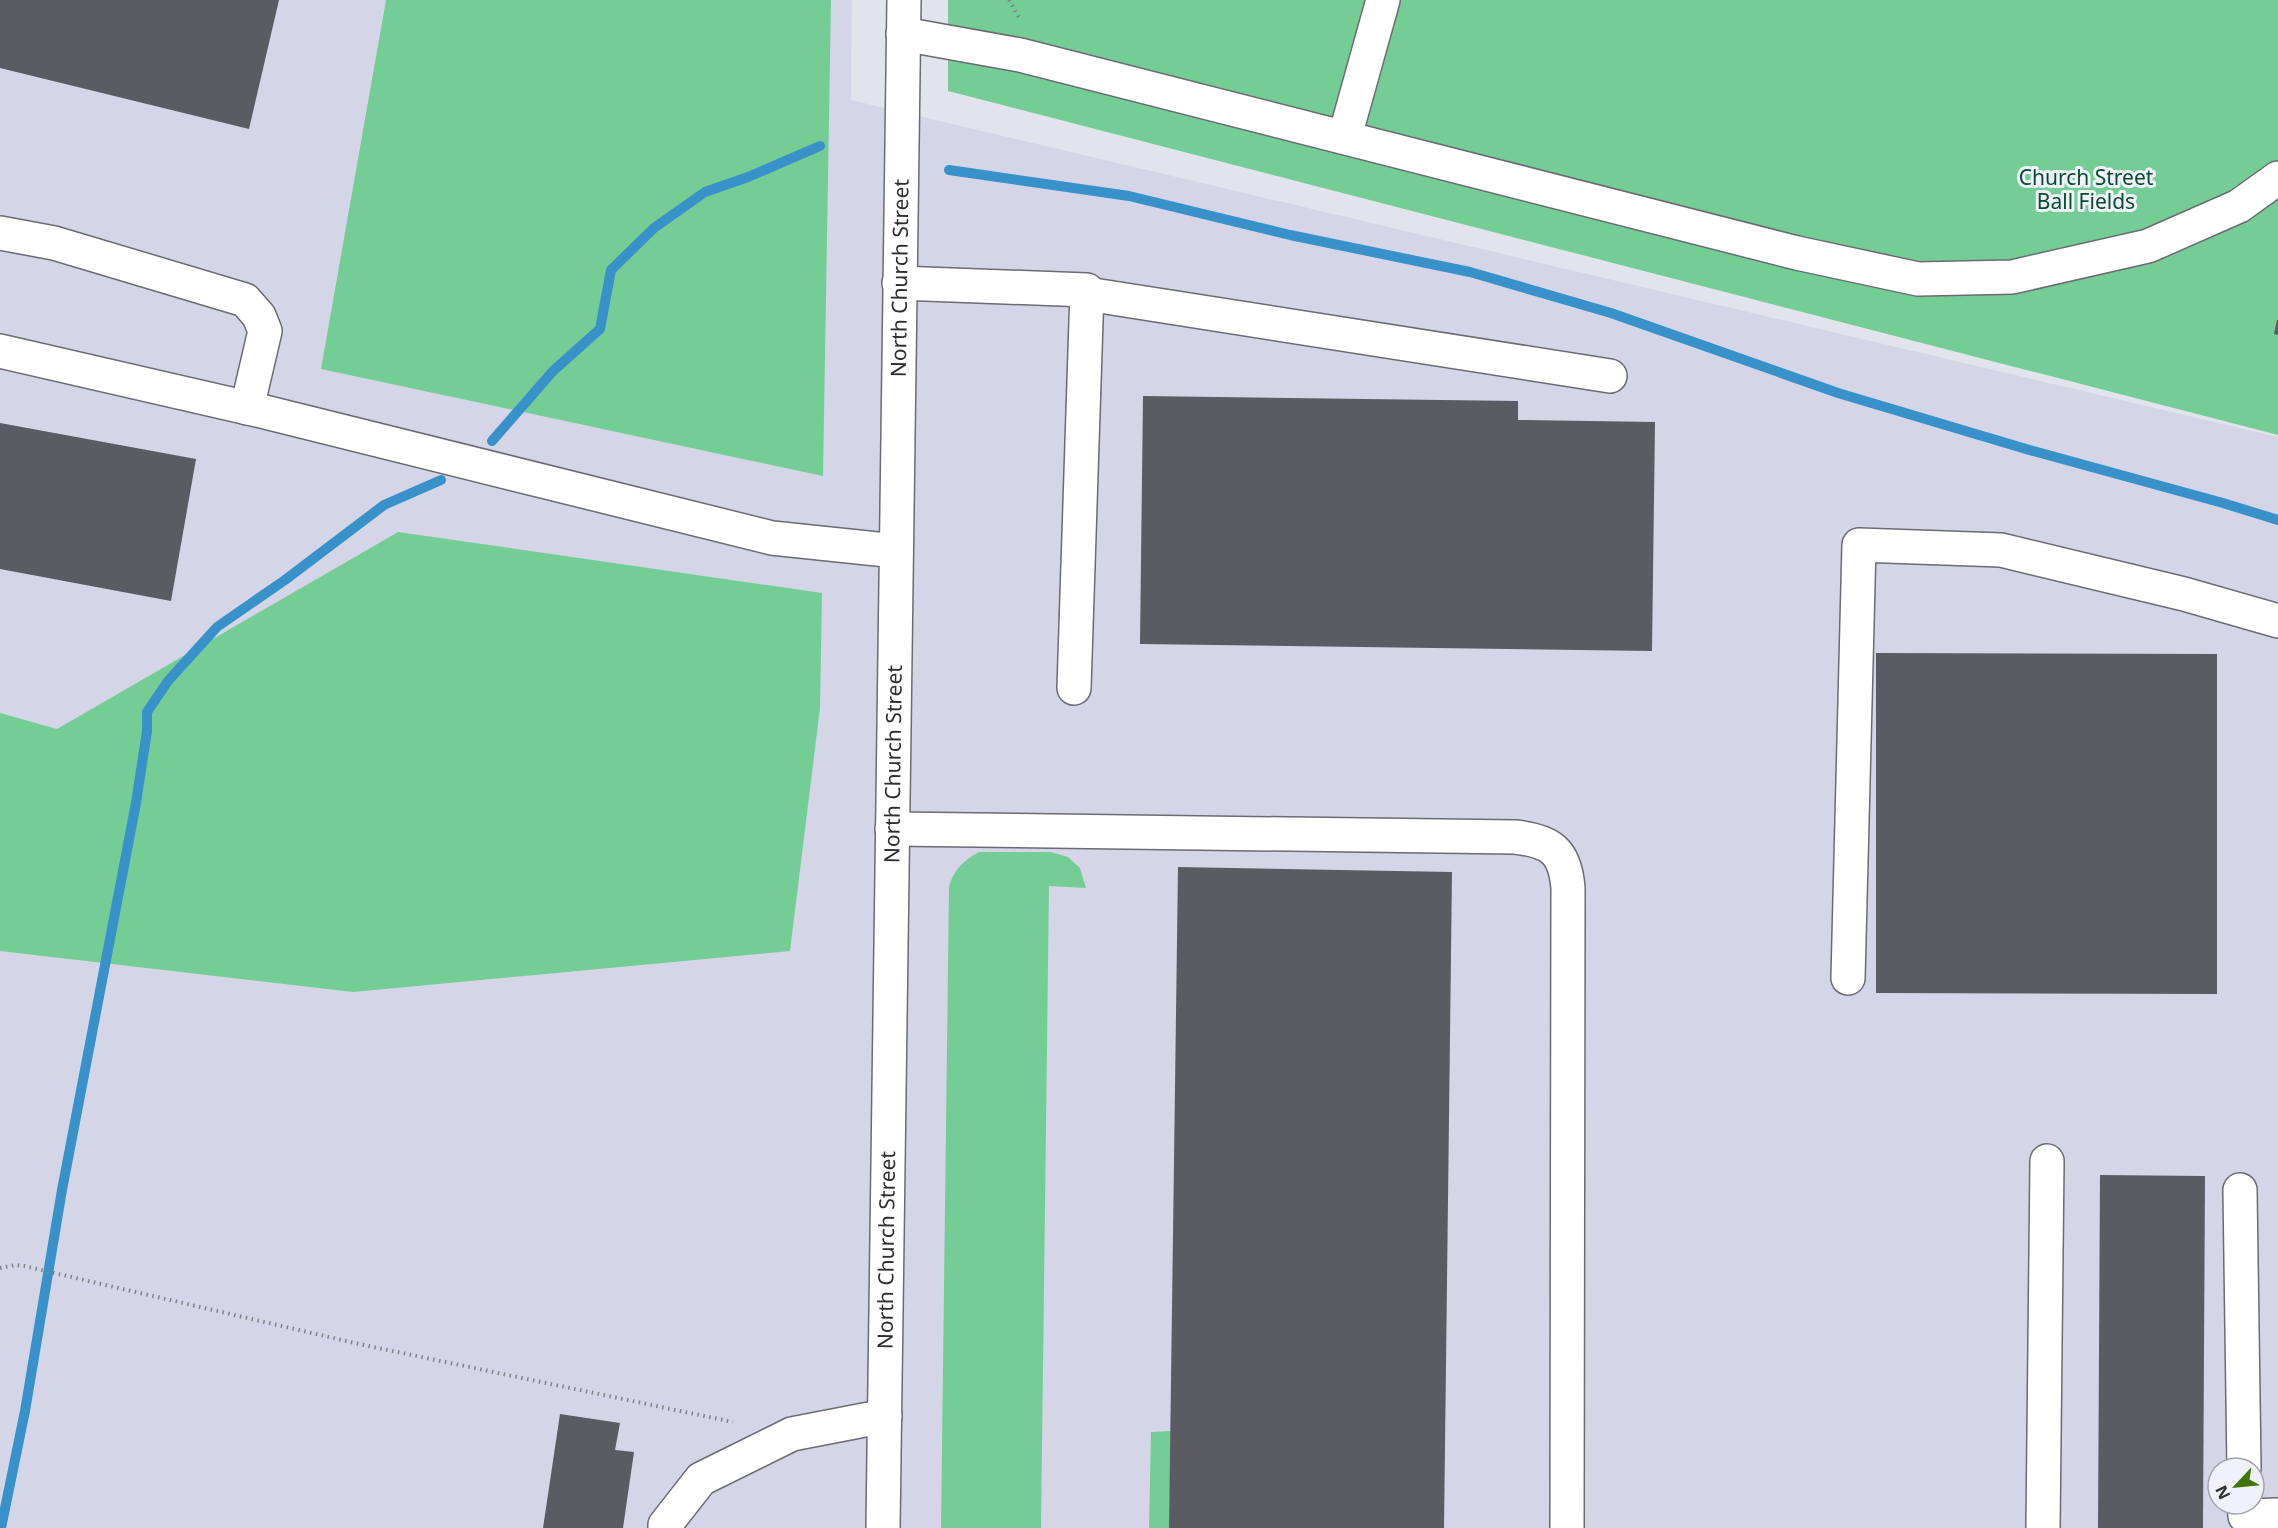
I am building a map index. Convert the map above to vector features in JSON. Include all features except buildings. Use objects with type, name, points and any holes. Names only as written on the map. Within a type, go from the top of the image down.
[{"type":"main road","name":"North Church Street","points":[[883,1528],[904,0]]},
{"type":"main road","points":[[1345,136],[1383,0]]},
{"type":"main road","points":[[903,34],[1020,55],[1797,253],[1918,279],[2012,277],[2148,246],[2239,206],[2278,178]]},
{"type":"main road","points":[[0,233],[54,243],[245,300],[260,316],[266,331],[247,408]]},
{"type":"main road","points":[[899,283],[1087,290],[1074,688]]},
{"type":"main road","points":[[1087,294],[1610,376]]},
{"type":"main road","points":[[0,351],[247,408],[772,538],[896,551]]},
{"type":"main road","points":[[1848,978],[1858,545],[2001,550],[2184,594],[2278,621]]},
{"type":"main road","points":[[892,829],[1515,837],[1535,839],[1549,845],[1557,853],[1564,864],[1568,888],[1567,1528]]},
{"type":"main road","points":[[2043,1528],[2046,1161]]},
{"type":"main road","points":[[2240,1191],[2244,1456]]},
{"type":"main road","points":[[665,1528],[701,1479],[792,1434],[885,1416]]},
{"type":"path","points":[[0,1268],[24,1266],[359,1344],[734,1422]]},
{"type":"shaded area","points":[[0,0],[852,0],[851,100],[2278,437],[2278,1528],[0,1528]]},
{"type":"green space","points":[[386,0],[831,0],[823,476],[321,369]]},
{"type":"green space","name":"Church Street Ball Fields","points":[[948,0],[2278,0],[2278,435],[948,91]]},
{"type":"green space","points":[[398,532],[822,593],[820,708],[790,951],[353,992],[0,951],[0,713],[57,729]]},
{"type":"green space","points":[[979,852],[1050,852],[1068,857],[1080,868],[1086,888],[1049,886],[1041,1528],[941,1528],[949,887],[960,866]]},
{"type":"green space","points":[[1171,1431],[1169,1528],[1149,1528],[1151,1432]]},
{"type":"waterway","points":[[492,441],[553,371],[600,329],[611,270],[654,228],[705,192],[748,177],[820,146]]},
{"type":"waterway","points":[[949,170],[1129,196],[1290,235],[1470,272],[1611,313],[1838,393],[2278,520]]},
{"type":"waterway","points":[[1,1528],[25,1411],[62,1190],[136,803],[147,731],[147,712],[168,681],[217,627],[285,580],[384,505],[441,480]]}]
